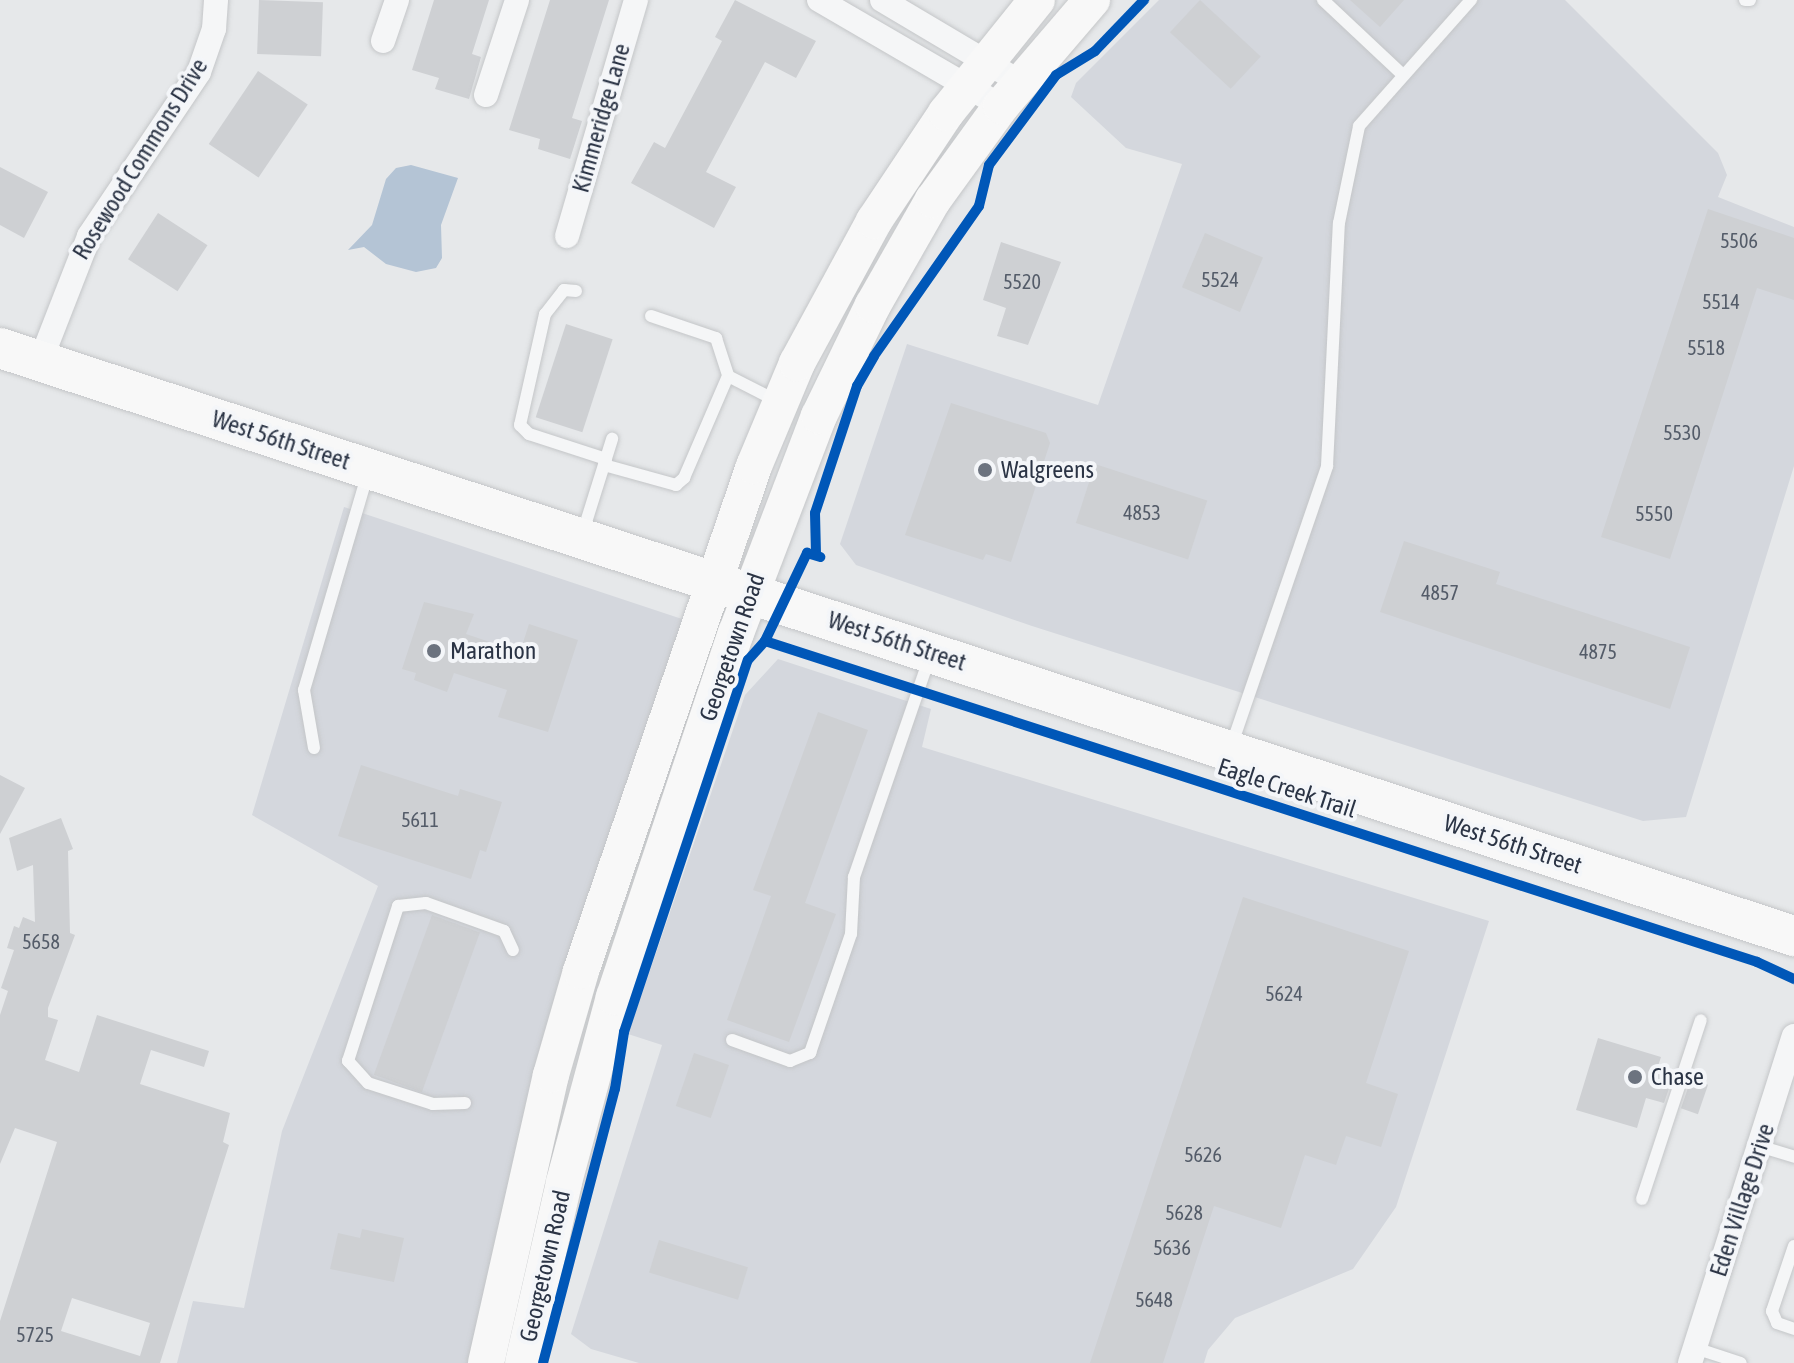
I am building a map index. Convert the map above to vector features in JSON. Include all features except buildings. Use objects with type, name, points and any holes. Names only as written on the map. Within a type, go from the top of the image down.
[{"type":"main road","name":"Georgetown Road","points":[[486,1363],[551,1075],[581,971],[711,580],[780,403],[859,245],[978,71],[1037,0]]},
{"type":"main road","name":"Georgetown Road","points":[[523,1363],[564,1182],[614,997],[750,593],[803,454],[853,342],[933,200],[1010,94],[1092,0]]},
{"type":"main road","name":"West 56th Street","points":[[0,348],[1794,936]]},
{"type":"street","name":"Rosewood Commons Drive","points":[[40,362],[89,236],[199,72],[214,29],[216,0]]},
{"type":"street","points":[[383,41],[397,0]]},
{"type":"street","points":[[486,95],[517,0]]},
{"type":"street","name":"Kimmeridge Lane","points":[[567,236],[636,0]]},
{"type":"street","points":[[819,0],[978,71]]},
{"type":"street","points":[[882,0],[1010,94]]},
{"type":"street","name":"Eden Village Drive","points":[[1693,1355],[1794,1036]]},
{"type":"lane","points":[[1323,0],[1403,75]]},
{"type":"lane","points":[[1230,750],[1327,466],[1339,223],[1349,159],[1359,126],[1471,0]]},
{"type":"lane","points":[[576,291],[564,290],[545,314],[520,425],[529,434],[676,485],[684,478],[728,376],[716,338],[651,316]]},
{"type":"lane","points":[[728,376],[780,403]]},
{"type":"lane","points":[[581,538],[612,439]]},
{"type":"lane","points":[[314,748],[304,690],[369,469]]},
{"type":"lane","points":[[732,1040],[790,1061],[810,1053],[851,934],[854,877],[931,652]]},
{"type":"lane","points":[[465,1103],[433,1104],[368,1083],[348,1061],[398,906],[426,903],[504,931],[513,950]]},
{"type":"lane","points":[[1642,1199],[1701,1020]]},
{"type":"lane","points":[[1759,1146],[1794,1157]]},
{"type":"lane","points":[[1794,1246],[1772,1311],[1777,1323],[1794,1329]]},
{"type":"lane","points":[[1693,1355],[1741,1363]]},
{"type":"shaded area","points":[[1159,0],[1565,0],[1718,153],[1727,175],[1718,197],[1794,227],[1794,466],[1686,817],[1643,821],[1032,626],[856,565],[840,544],[907,344],[1098,405],[1182,164],[1126,148],[1071,97],[1076,83]]},
{"type":"shaded area","points":[[344,507],[682,619],[680,635],[471,1363],[177,1363],[193,1301],[244,1308],[282,1131],[378,886],[252,815]]},
{"type":"shaded area","points":[[778,659],[931,709],[922,747],[1489,921],[1396,1207],[1353,1269],[1235,1318],[1208,1350],[1204,1363],[639,1363],[591,1349],[571,1334],[662,1045],[628,1034],[745,695]]},
{"type":"water","points":[[411,165],[458,178],[441,225],[442,258],[436,268],[416,272],[386,264],[364,247],[348,250],[372,225],[386,179],[396,168]]},
{"type":"cycle path","points":[[816,554],[815,513],[857,386],[874,356],[979,206],[989,165],[1056,75],[1095,51],[1144,0]]},
{"type":"cycle path","points":[[543,1363],[615,1089],[624,1032],[748,660],[765,641],[807,553],[820,557]]},
{"type":"cycle path","name":"Eagle Creek Trail","points":[[765,641],[1757,962],[1794,979]]},
{"type":"place","name":"Walgreens","points":[[985,470]]},
{"type":"place","name":"Marathon","points":[[434,651]]},
{"type":"place","name":"Chase","points":[[1635,1077]]}]
